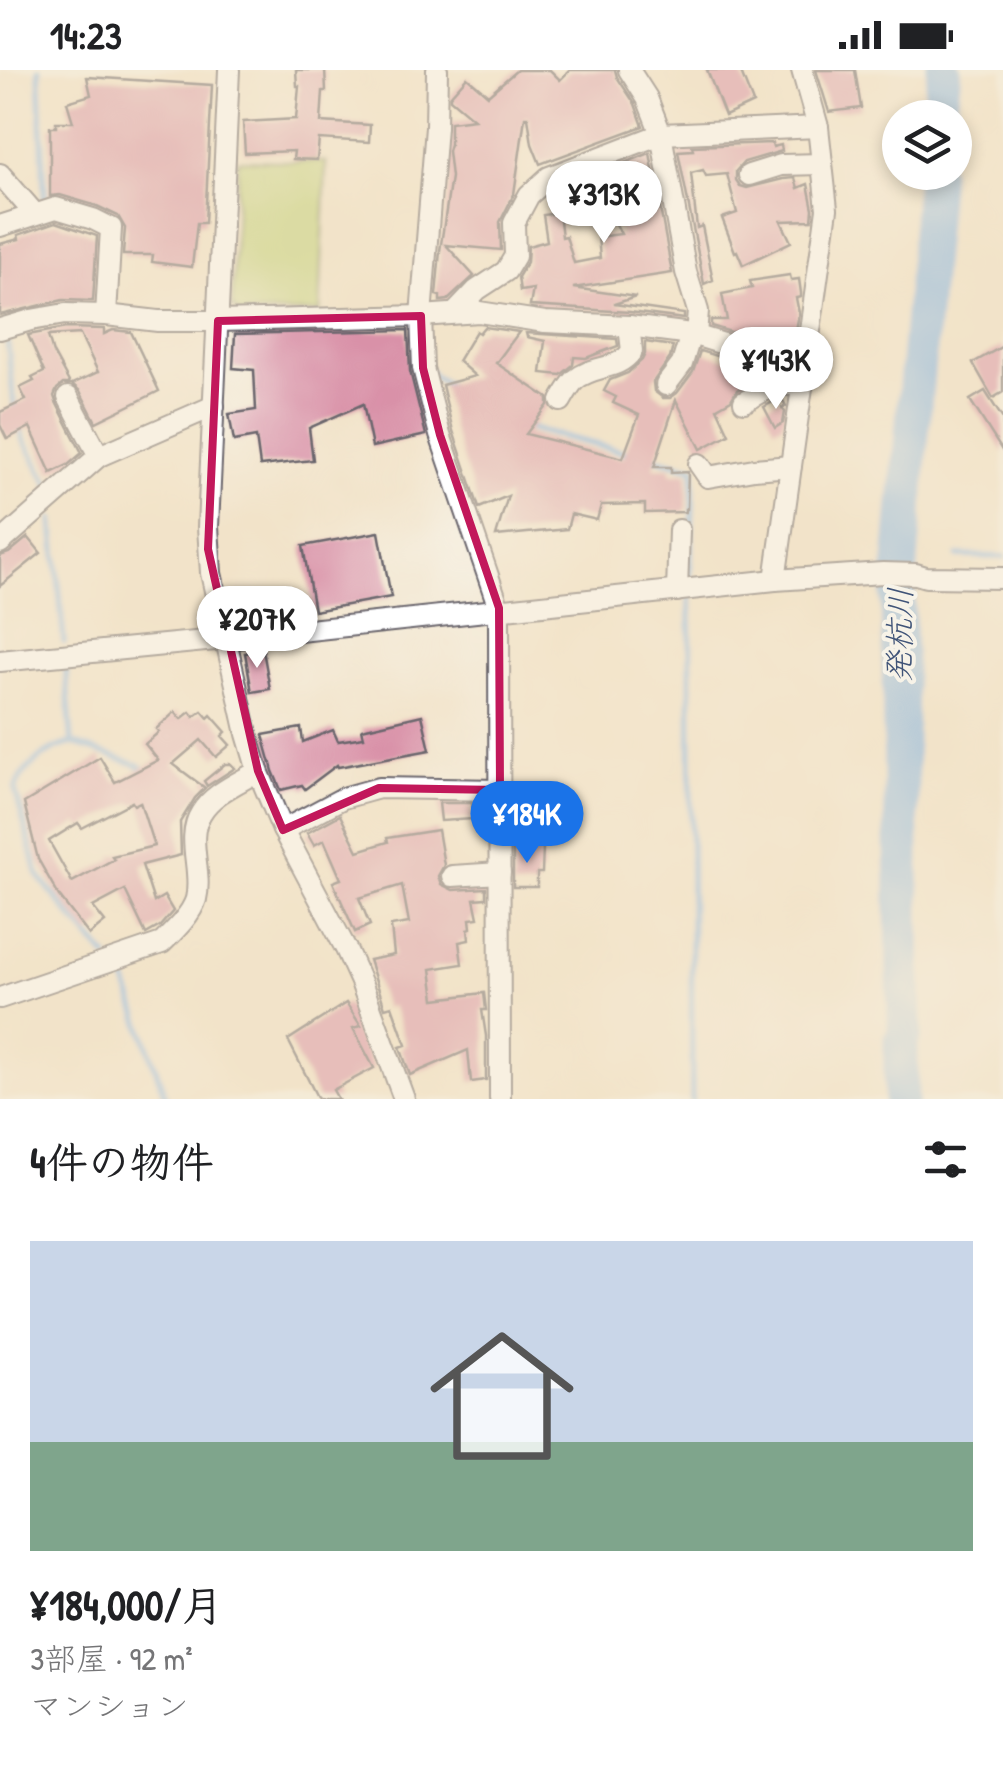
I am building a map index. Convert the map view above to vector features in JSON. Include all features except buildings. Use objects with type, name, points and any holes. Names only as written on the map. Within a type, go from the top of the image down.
[{"type":"street","points":[[228,70],[208,549],[258,771],[283,830],[346,949],[404,1099]]},
{"type":"street","points":[[436,70],[436,126],[421,316],[423,368],[440,435],[499,608],[500,1099]]},
{"type":"street","points":[[629,70],[647,98],[661,134],[686,272],[698,311],[682,364],[666,385]]},
{"type":"street","points":[[775,580],[827,209],[818,127],[802,70]]},
{"type":"street","points":[[456,312],[506,270],[515,256],[514,222],[530,195],[549,176],[661,134],[818,127]]},
{"type":"street","points":[[749,175],[781,166],[822,164]]},
{"type":"street","points":[[0,174],[34,213]]},
{"type":"street","points":[[0,226],[56,208],[110,228],[106,315]]},
{"type":"street","points":[[0,329],[65,314],[218,320],[479,312],[693,335],[804,377]]},
{"type":"street","points":[[561,401],[574,381],[593,370],[624,362],[632,351],[629,326]]},
{"type":"street","points":[[744,402],[774,385],[804,377]]},
{"type":"street","points":[[68,397],[99,456]]},
{"type":"street","points":[[0,543],[99,456],[214,406]]},
{"type":"street","points":[[699,464],[708,477],[790,466]]},
{"type":"street","points":[[676,591],[679,530]]},
{"type":"street","points":[[0,661],[775,580],[883,574],[1003,578]]},
{"type":"street","points":[[0,998],[162,942],[196,900],[194,830],[200,813],[217,795],[258,771]]},
{"type":"street","points":[[283,830],[343,798],[379,788],[500,790]]},
{"type":"street","points":[[452,876],[500,873]]},
{"type":"highlighted area","points":[[421,316],[423,368],[440,435],[499,608],[500,790],[379,788],[283,830],[258,771],[208,549],[218,321]]},
{"type":"green space","points":[[238,160],[326,162],[320,312],[240,314],[232,306]]},
{"type":"waterway","points":[[39,70],[45,206]]},
{"type":"waterway","name":"発杭川","points":[[941,100],[944,70]]},
{"type":"waterway","name":"発杭川","points":[[901,1099],[901,1041],[905,1033],[898,598],[932,190]]},
{"type":"waterway","points":[[9,332],[15,413]]},
{"type":"waterway","points":[[431,371],[452,387]]},
{"type":"waterway","points":[[19,425],[50,486]]},
{"type":"waterway","points":[[524,427],[633,454]]},
{"type":"waterway","points":[[650,457],[694,468],[690,575],[692,1099]]},
{"type":"waterway","points":[[53,519],[64,642]]},
{"type":"waterway","points":[[958,556],[1003,557]]},
{"type":"waterway","points":[[66,671],[72,743],[138,765],[148,773]]},
{"type":"waterway","points":[[72,743],[38,760],[23,774],[15,790],[38,875],[107,957]]},
{"type":"waterway","points":[[117,965],[122,969],[166,1099]]}]
